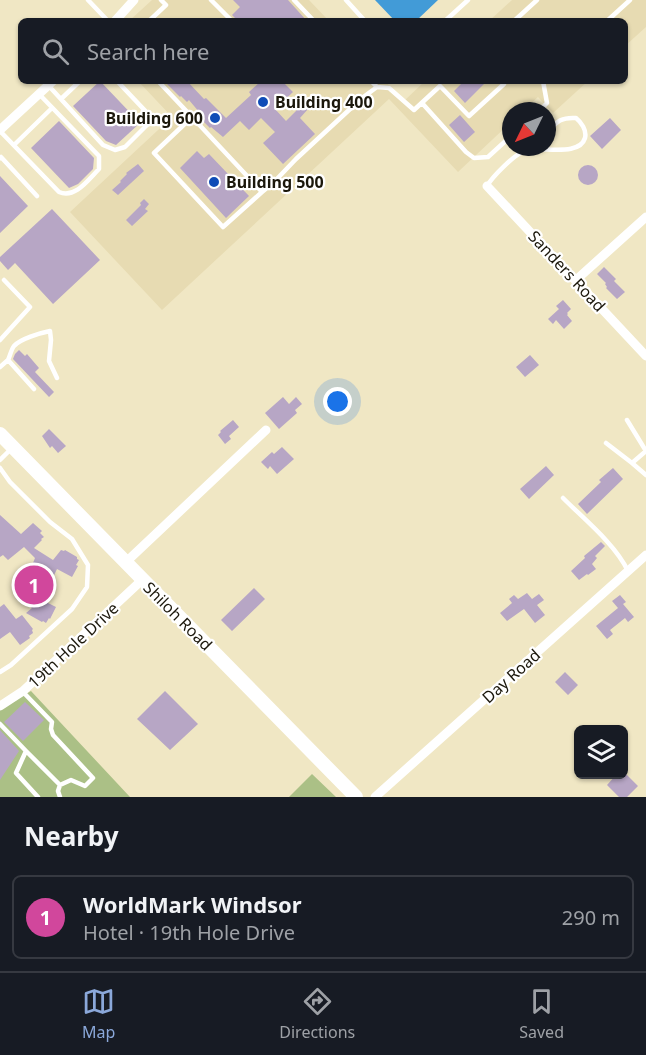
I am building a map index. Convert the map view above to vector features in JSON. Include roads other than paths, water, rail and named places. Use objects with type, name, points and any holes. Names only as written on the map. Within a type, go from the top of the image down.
[{"type":"main road","name":"Shiloh Road","points":[[0,434],[356,797]]},
{"type":"street","points":[[118,18],[134,0]]},
{"type":"street","points":[[0,131],[49,84]]},
{"type":"street","name":"Sanders Road","points":[[487,186],[646,356]]},
{"type":"street","points":[[576,280],[646,217]]},
{"type":"street","points":[[125,563],[266,430]]},
{"type":"street","name":"Day Road","points":[[375,797],[646,555]]},
{"type":"street","name":"19th Hole Drive","points":[[0,706],[23,691],[142,580]]},
{"type":"lane","points":[[88,0],[105,18]]},
{"type":"lane","points":[[161,0],[166,5]]},
{"type":"lane","points":[[153,18],[173,0]]},
{"type":"lane","points":[[212,0],[229,18]]},
{"type":"lane","points":[[294,0],[311,18]]},
{"type":"lane","points":[[346,0],[362,18]]},
{"type":"lane","points":[[448,18],[468,0]]},
{"type":"lane","points":[[517,18],[537,0]]},
{"type":"lane","points":[[610,18],[630,0]]},
{"type":"lane","points":[[51,84],[103,146],[116,150],[125,147],[153,119],[120,84]]},
{"type":"lane","points":[[61,99],[77,84]]},
{"type":"lane","points":[[161,84],[262,192]]},
{"type":"lane","points":[[374,84],[377,87],[389,88],[414,110],[442,84]]},
{"type":"lane","points":[[440,86],[469,116],[504,84]]},
{"type":"lane","points":[[544,84],[547,102]]},
{"type":"lane","points":[[192,117],[154,153],[223,227],[362,98],[377,87]]},
{"type":"lane","points":[[0,131],[59,192],[65,195],[74,193],[99,169],[99,156],[39,94]]},
{"type":"lane","points":[[422,103],[474,158],[488,157],[502,144]]},
{"type":"lane","points":[[14,146],[52,108]]},
{"type":"lane","points":[[556,123],[567,117],[576,118],[585,131],[585,138],[580,145],[570,149],[556,149]]},
{"type":"lane","points":[[89,145],[97,139]]},
{"type":"lane","points":[[487,186],[492,178],[517,156]]},
{"type":"lane","points":[[0,157],[37,196]]},
{"type":"lane","points":[[0,340],[30,307],[4,280]]},
{"type":"lane","points":[[0,367],[8,360],[14,346],[40,333],[50,331],[49,361],[57,378]]},
{"type":"lane","points":[[8,360],[34,389]]},
{"type":"lane","points":[[627,420],[646,451],[632,463]]},
{"type":"lane","points":[[606,443],[646,474]]},
{"type":"lane","points":[[0,460],[13,447]]},
{"type":"lane","points":[[0,468],[10,482],[50,522],[72,540],[88,565],[87,587],[72,609],[11,665],[0,672]]},
{"type":"lane","points":[[563,498],[609,543],[628,571]]},
{"type":"lane","points":[[23,691],[52,722],[53,735],[93,778],[85,786],[71,780],[60,785],[58,791],[60,797]]},
{"type":"lane","points":[[0,724],[60,785]]},
{"type":"lane","points":[[26,752],[16,773],[38,797]]},
{"type":"water","points":[[375,0],[438,0],[419,18],[392,18]]},
{"type":"place","name":"Building 400","points":[[263,102]]},
{"type":"place","name":"Building 600","points":[[215,118]]},
{"type":"place","name":"Building 500","points":[[214,182]]},
{"type":"place","name":"WorldMark Windsor","points":[[34,585]]}]
